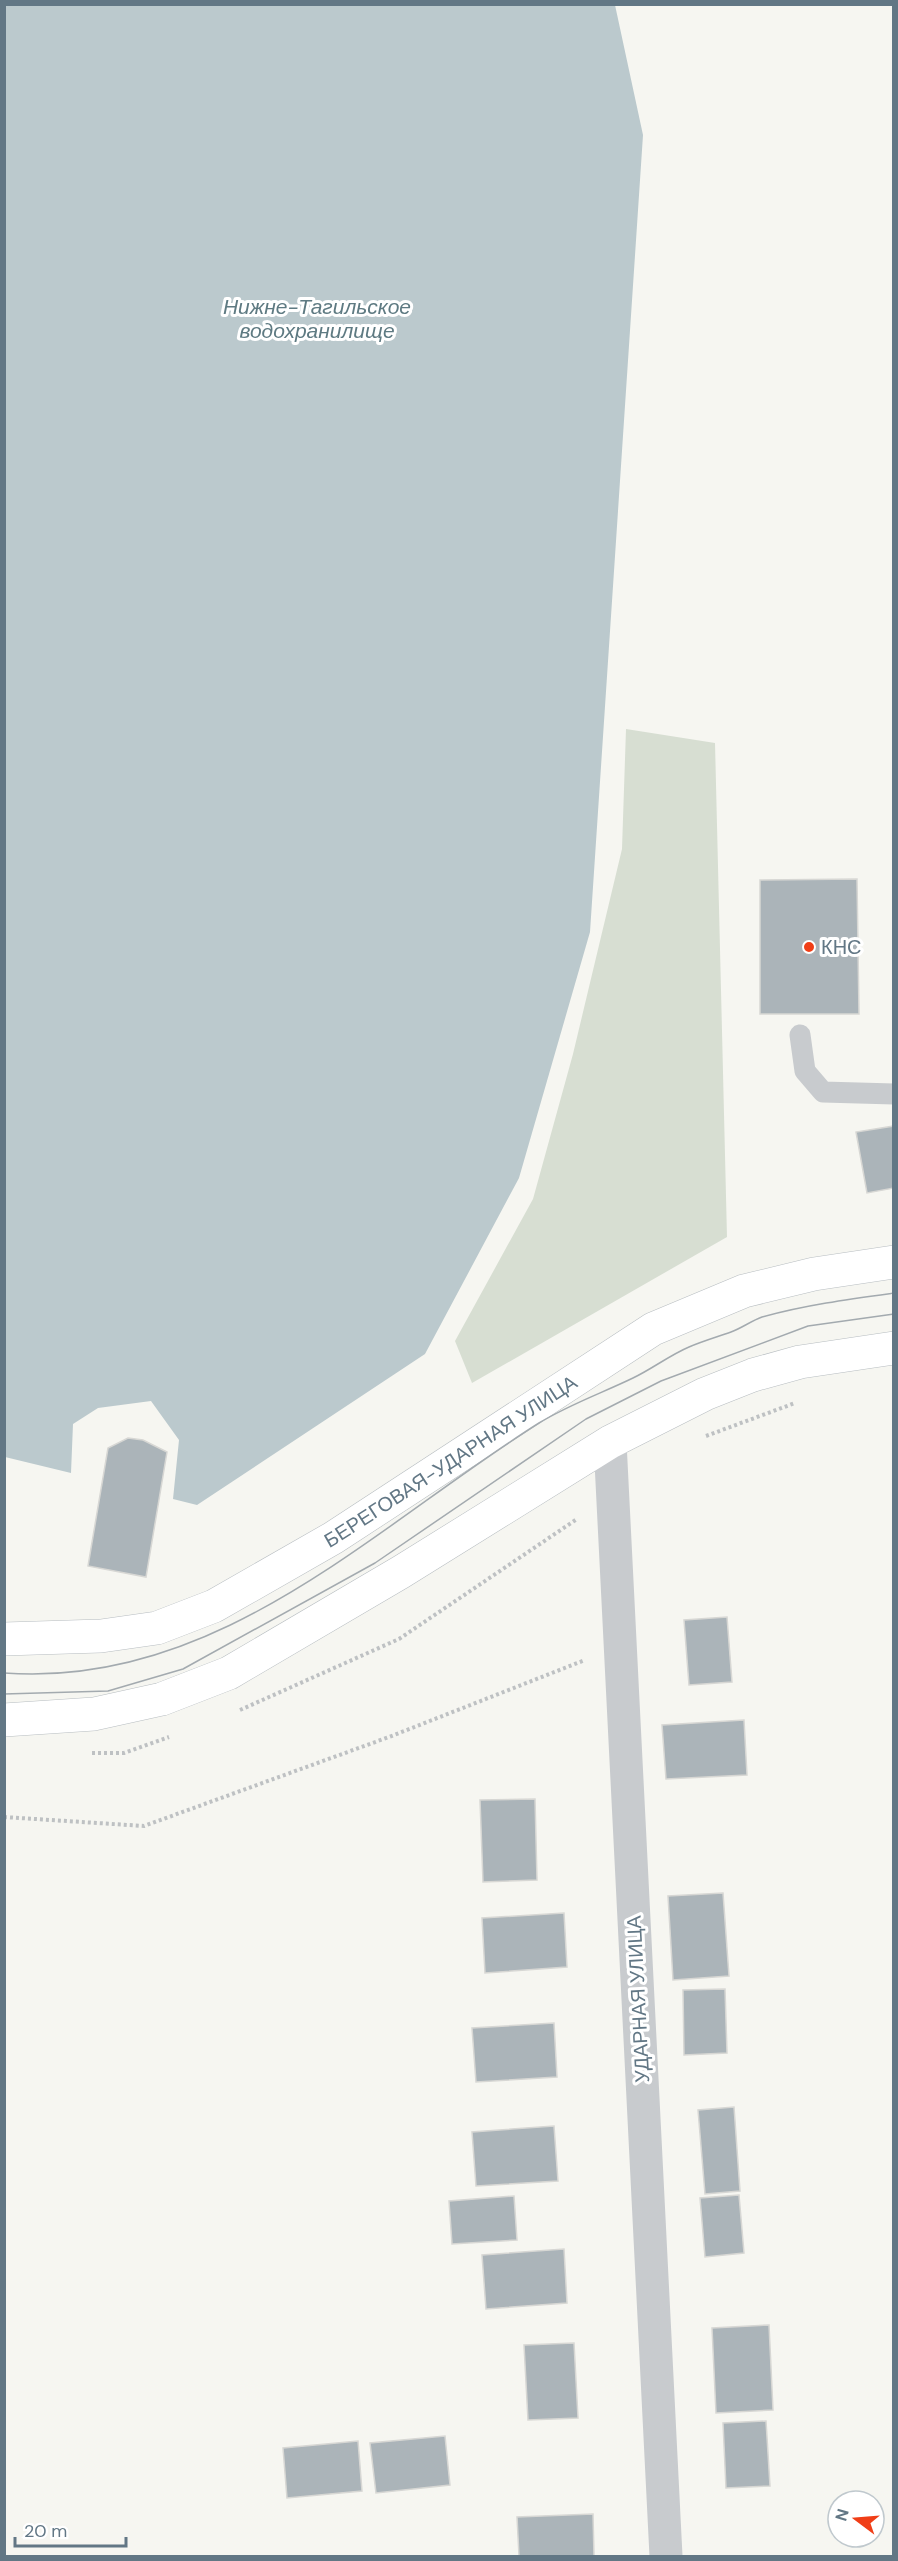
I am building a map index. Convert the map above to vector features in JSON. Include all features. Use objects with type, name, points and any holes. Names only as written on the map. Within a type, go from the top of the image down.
[{"type":"main road","name":"БЕРЕГОВАЯ-УДАРНАЯ УЛИЦА","points":[[4,1639],[101,1636],[157,1628],[214,1606],[333,1538],[653,1329],[744,1291],[814,1274],[894,1262]]},
{"type":"main road","points":[[4,1720],[94,1714],[162,1699],[229,1673],[402,1572],[610,1442],[705,1394],[753,1375],[800,1362],[894,1348]]},
{"type":"street","name":"УДАРНАЯ УЛИЦА","points":[[610,1442],[666,2556]]},
{"type":"lane","points":[[800,1035],[805,1071],[823,1092],[894,1094]]},
{"type":"path","points":[[701,1438],[801,1401]]},
{"type":"path","points":[[234,1712],[399,1639],[573,1523],[612,1491]]},
{"type":"path","points":[[4,1817],[144,1826],[389,1737],[620,1646]]},
{"type":"path","points":[[88,1753],[124,1753],[179,1733]]},
{"type":"shaded area","points":[[626,729],[715,743],[727,1237],[472,1383],[455,1341],[533,1199],[573,1054],[622,849]]},
{"type":"water","name":"Нижне-Тагильское водохранилище","points":[[5,4],[615,5],[643,135],[590,932],[519,1178],[425,1354],[197,1505],[173,1499],[179,1440],[151,1401],[98,1408],[73,1424],[71,1473],[5,1457]]},
{"type":"building","name":"КНС","points":[[857,879],[859,1014],[760,1014],[760,880]]},
{"type":"building","points":[[894,1126],[894,1188],[867,1193],[856,1132]]},
{"type":"building","points":[[128,1438],[143,1440],[167,1452],[146,1577],[88,1566],[108,1448]]},
{"type":"building","points":[[727,1617],[732,1682],[689,1685],[684,1620]]},
{"type":"building","points":[[744,1720],[747,1775],[666,1779],[662,1725]]},
{"type":"building","points":[[535,1799],[537,1880],[483,1882],[480,1800]]},
{"type":"building","points":[[723,1893],[729,1976],[673,1980],[668,1896]]},
{"type":"building","points":[[564,1913],[567,1967],[485,1973],[482,1918]]},
{"type":"building","points":[[725,1989],[727,2053],[684,2055],[683,1990]]},
{"type":"building","points":[[554,2023],[557,2077],[476,2082],[472,2028]]},
{"type":"building","points":[[734,2107],[740,2191],[705,2194],[698,2110]]},
{"type":"building","points":[[554,2126],[558,2181],[476,2186],[472,2132]]},
{"type":"building","points":[[739,2195],[744,2253],[705,2257],[700,2198]]},
{"type":"building","points":[[514,2196],[517,2240],[452,2244],[449,2201]]},
{"type":"building","points":[[564,2249],[567,2303],[486,2309],[482,2255]]},
{"type":"building","points":[[769,2325],[773,2410],[716,2413],[712,2328]]},
{"type":"building","points":[[574,2343],[578,2418],[528,2420],[524,2345]]},
{"type":"building","points":[[766,2421],[770,2486],[726,2488],[723,2423]]},
{"type":"building","points":[[445,2436],[450,2485],[376,2493],[370,2443]]},
{"type":"building","points":[[358,2441],[362,2491],[287,2498],[283,2448]]},
{"type":"building","points":[[593,2514],[594,2556],[519,2556],[517,2517]]},
{"type":"tram line","points":[[4,1673],[81,1671],[154,1655],[223,1628],[290,1593],[539,1423],[621,1384],[682,1350],[762,1317],[811,1306],[894,1293]]},
{"type":"tram line","points":[[4,1694],[108,1691],[183,1669],[375,1563],[586,1419],[661,1381],[808,1326],[894,1314]]},
{"type":"place","name":"КНС","points":[[809,947]]}]
